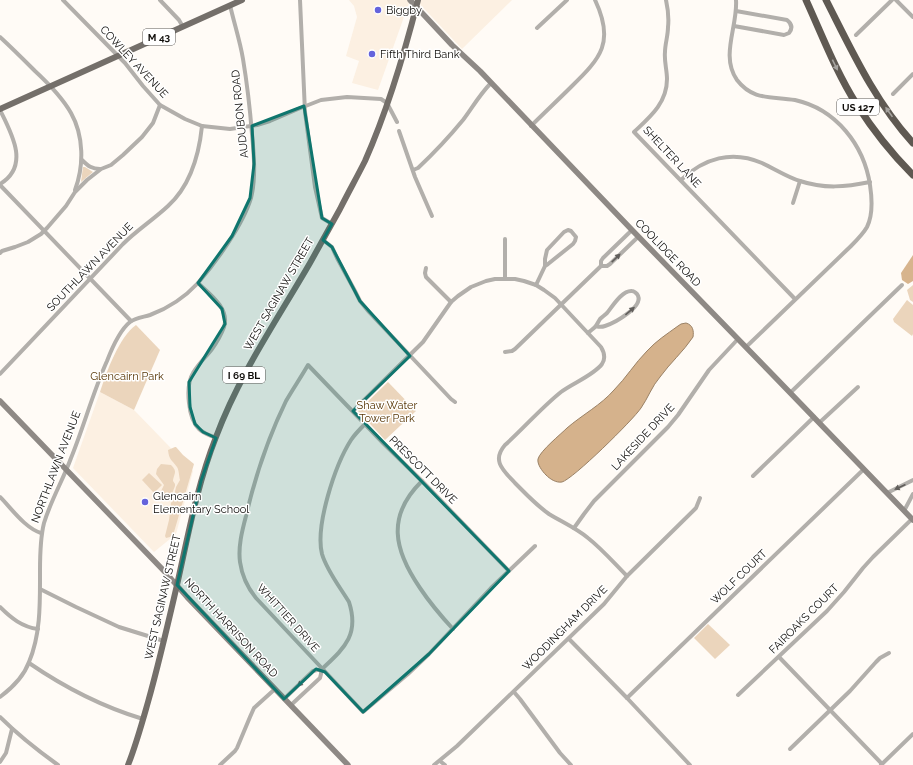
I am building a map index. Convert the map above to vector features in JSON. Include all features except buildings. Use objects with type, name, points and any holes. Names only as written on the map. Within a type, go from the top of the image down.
[{"type":"highway","name":"US 127","points":[[804,0],[856,104],[882,141],[913,175]]},
{"type":"highway","name":"US 127","points":[[826,0],[867,80],[913,143]]},
{"type":"highway","points":[[829,0],[867,80]]},
{"type":"main road","name":"M 43","points":[[0,109],[242,0]]},
{"type":"main road","name":"WEST SAGINAW STREET","points":[[128,765],[144,719],[164,641],[201,481],[216,438],[241,380],[332,224],[364,161],[387,103],[404,54],[418,0]]},
{"type":"street","name":"COWLEY AVENUE","points":[[63,0],[125,64],[160,105],[185,119],[202,126],[230,129],[252,126],[270,121],[321,100],[347,97],[381,99],[387,103]]},
{"type":"street","points":[[67,4],[71,0]]},
{"type":"street","points":[[160,0],[179,20],[183,27]]},
{"type":"street","points":[[300,0],[304,106],[322,218],[332,224]]},
{"type":"street","name":"COOLIDGE ROAD","points":[[410,0],[492,83],[531,126],[638,237],[888,493],[912,520]]},
{"type":"street","points":[[537,28],[567,0]]},
{"type":"street","points":[[531,126],[585,74],[598,57],[604,43],[604,27],[602,16],[595,0]]},
{"type":"street","name":"SHELTER LANE","points":[[666,0],[669,21],[665,50],[667,79],[666,92],[657,110],[634,132],[795,299]]},
{"type":"street","points":[[736,0],[736,11],[730,49],[730,62],[735,76],[749,92],[759,96],[784,98],[808,104],[836,121],[850,136],[860,151],[867,169],[871,195],[871,211],[863,233],[746,347]]},
{"type":"street","points":[[856,35],[892,0]]},
{"type":"street","points":[[896,0],[913,17]]},
{"type":"street","name":"AUDUBON ROAD","points":[[198,283],[217,259],[232,236],[241,220],[253,187],[254,164],[252,126],[243,58],[230,5]]},
{"type":"street","points":[[734,26],[784,35],[790,33],[792,28],[787,20],[736,11]]},
{"type":"street","points":[[0,37],[51,86],[64,102],[76,123],[82,160],[78,182],[74,192],[56,219],[44,231],[28,242],[1,252]]},
{"type":"street","points":[[892,94],[913,74]]},
{"type":"street","points":[[412,170],[418,168],[430,157],[451,134],[486,88],[492,83]]},
{"type":"street","points":[[387,103],[397,122]]},
{"type":"street","points":[[74,192],[101,169],[111,165],[142,137],[153,123],[160,105]]},
{"type":"street","points":[[0,109],[15,146],[16,155],[16,163],[13,172],[8,179],[0,185],[131,321],[163,309],[182,298],[198,283],[222,309],[225,315],[224,327],[212,348],[193,373],[189,382],[188,390],[191,414],[197,427],[203,432],[216,438]]},
{"type":"street","name":"SOUTHLAWN AVENUE","points":[[0,374],[123,244],[135,232],[168,206],[181,191],[193,168],[200,142],[202,126]]},
{"type":"street","points":[[400,131],[412,170],[432,216]]},
{"type":"street","points":[[681,180],[705,163],[722,158],[737,156],[756,160],[792,179],[817,186],[850,186],[870,182]]},
{"type":"street","points":[[82,160],[90,168],[101,169]]},
{"type":"street","points":[[793,203],[800,181]]},
{"type":"street","points":[[536,285],[545,266],[575,241],[576,237],[571,232],[568,230],[564,232],[552,244],[546,254],[544,262],[545,266]]},
{"type":"street","points":[[505,352],[515,349],[561,305],[601,266],[601,261],[603,258],[632,230]]},
{"type":"street","points":[[601,266],[607,266],[610,264],[638,237]]},
{"type":"street","points":[[505,239],[505,278]]},
{"type":"street","points":[[323,240],[332,247],[360,301],[410,356],[455,402]]},
{"type":"street","points":[[426,268],[426,277],[451,302]]},
{"type":"street","points":[[352,411],[410,356],[423,342],[451,302],[471,286],[486,281],[505,278],[524,281],[536,285],[550,294],[603,350],[603,363],[593,372],[566,388],[505,445],[498,456],[500,466],[530,498],[548,513],[586,536],[598,546],[627,576]]},
{"type":"street","points":[[790,392],[902,285]]},
{"type":"street","points":[[588,333],[596,326],[599,320],[608,312],[618,298],[626,293],[634,291],[639,298],[635,307],[631,311],[618,320],[604,326],[596,326]]},
{"type":"street","name":"NORTHLAWN AVENUE","points":[[0,697],[15,683],[29,663],[33,651],[38,629],[40,544],[45,517],[76,445],[101,373],[115,342],[131,321]]},
{"type":"street","name":"LAKESIDE DRIVE","points":[[574,528],[594,501],[668,427],[709,370],[738,339]]},
{"type":"street","name":"PRESCOTT DRIVE","points":[[308,364],[509,571]]},
{"type":"street","name":"WHITTIER DRIVE","points":[[308,364],[287,401],[260,464],[249,503],[240,548],[240,560],[245,581],[252,593],[322,670],[363,712],[408,674],[453,629]]},
{"type":"street","points":[[819,423],[858,387]]},
{"type":"street","name":"NORTH HARRISON ROAD","points":[[0,401],[166,572],[187,597],[348,765]]},
{"type":"street","points":[[753,476],[814,418]]},
{"type":"street","points":[[291,705],[320,678],[322,670],[348,642],[352,628],[352,614],[349,602],[324,561],[320,544],[322,521],[328,494],[341,460],[352,440],[365,424]]},
{"type":"street","name":"WOLF COURT","points":[[627,698],[864,469]]},
{"type":"street","points":[[888,493],[913,480]]},
{"type":"street","points":[[422,481],[408,497],[400,513],[398,533],[399,548],[418,585],[435,609],[453,629],[491,588],[535,546]]},
{"type":"street","points":[[904,511],[913,494]]},
{"type":"street","points":[[0,497],[29,526],[35,531],[41,533]]},
{"type":"street","name":"WOODINGHAM DRIVE","points":[[434,765],[457,746],[604,604],[627,576],[696,508],[700,498]]},
{"type":"street","name":"FAIROAKS COURT","points":[[738,695],[836,602],[873,557],[912,520]]},
{"type":"street","points":[[40,589],[113,624],[164,641]]},
{"type":"street","points":[[0,607],[17,622],[24,626],[38,629]]},
{"type":"street","points":[[569,639],[690,765]]},
{"type":"street","points":[[790,749],[856,686],[876,662],[884,655],[889,653]]},
{"type":"street","points":[[778,657],[881,765],[913,734]]},
{"type":"street","points":[[29,663],[57,681],[93,700],[144,719]]},
{"type":"street","points":[[284,699],[315,670],[322,670]]},
{"type":"street","points":[[220,765],[237,748],[254,708],[275,689]]},
{"type":"street","points":[[514,692],[560,753],[571,765]]},
{"type":"street","points":[[0,717],[30,744],[58,765]]},
{"type":"street","points":[[0,762],[6,753],[12,729]]},
{"type":"street","points":[[440,761],[445,765]]},
{"type":"highlighted area","points":[[304,106],[322,218],[332,224],[323,240],[332,247],[360,301],[410,356],[353,411],[509,571],[429,654],[363,712],[325,672],[316,669],[284,699],[177,585],[201,481],[216,438],[203,432],[195,424],[190,407],[189,382],[225,324],[222,309],[198,283],[232,236],[250,198],[254,164],[252,126]]},
{"type":"shaded area","points":[[349,0],[410,0],[378,90],[352,83],[359,61],[346,56],[357,17],[354,6]]},
{"type":"shaded area","points":[[416,0],[512,0],[462,49]]},
{"type":"shaded area","points":[[913,255],[913,281],[908,284],[902,280],[901,273]]},
{"type":"shaded area","points":[[686,323],[692,328],[693,337],[657,381],[636,415],[603,448],[568,478],[562,482],[558,482],[548,476],[541,469],[538,459],[551,443],[567,428],[609,395],[623,381],[654,344],[681,324]]},
{"type":"shaded area","name":"Glencairn Elementary School","points":[[100,392],[134,410],[193,471],[176,534],[154,552],[73,468]]},
{"type":"green space","points":[[83,167],[93,172],[81,182]]},
{"type":"green space","points":[[913,285],[913,302],[910,300],[907,290]]},
{"type":"green space","points":[[907,300],[913,305],[912,336],[894,322],[893,319]]},
{"type":"green space","name":"Glencairn Park","points":[[136,325],[160,350],[134,410],[100,392],[119,346]]},
{"type":"green space","name":"Shaw Water Tower Park","points":[[388,382],[416,411],[385,440],[358,411]]},
{"type":"green space","points":[[175,447],[194,464],[174,532],[170,537],[166,538],[165,536],[171,503],[180,480],[178,468],[171,460],[168,453],[168,450]]},
{"type":"green space","points":[[161,464],[171,465],[175,471],[173,481],[175,486],[168,501],[162,499],[160,496],[164,485],[156,474],[157,469]]},
{"type":"green space","points":[[149,473],[162,485],[154,493],[142,480]]},
{"type":"green space","points":[[708,624],[730,645],[715,659],[694,638]]},
{"type":"place","name":"Biggby","points":[[378,10]]},
{"type":"place","name":"Fifth Third Bank","points":[[372,54]]},
{"type":"place","name":"Glencairn Elementary School","points":[[145,502]]}]
